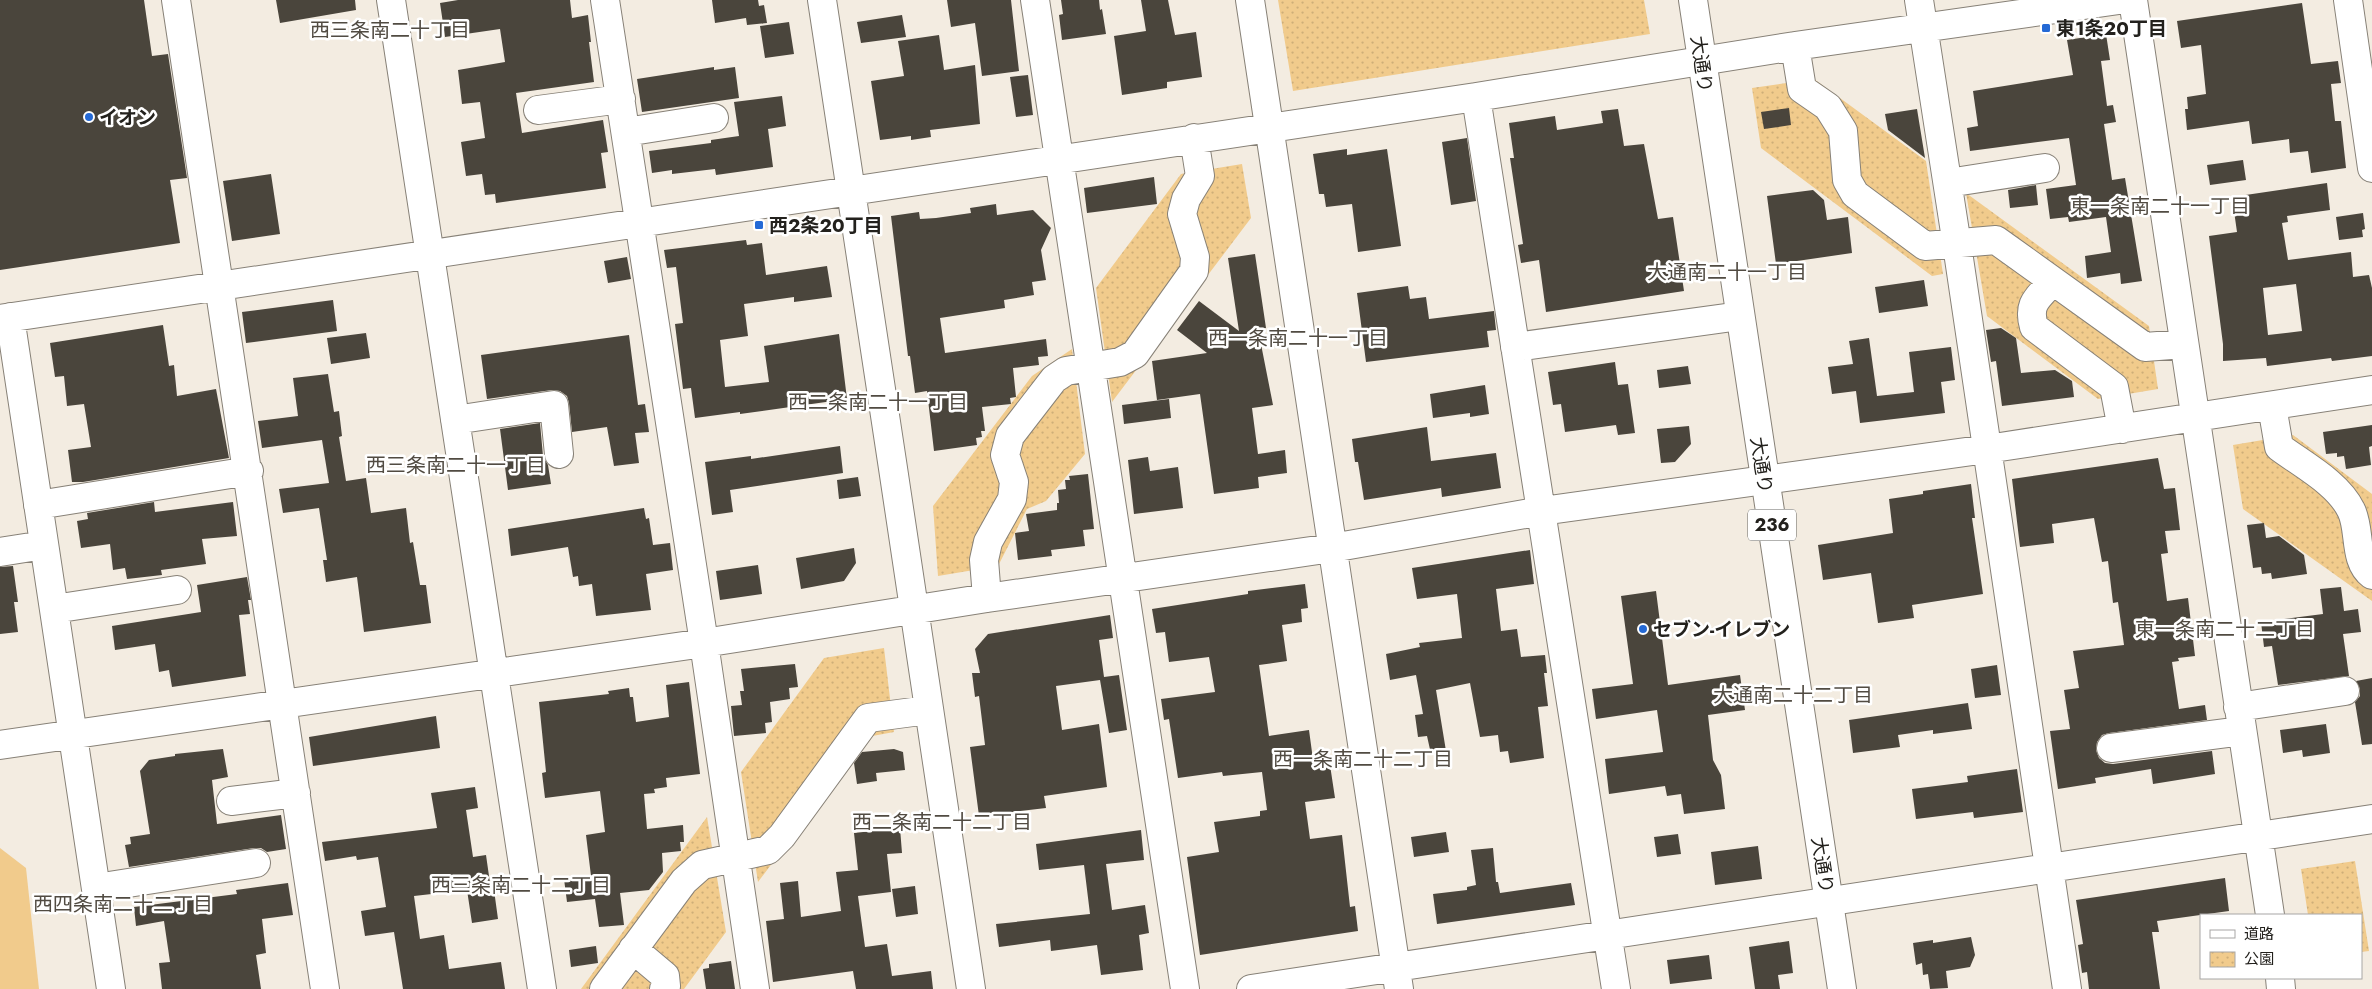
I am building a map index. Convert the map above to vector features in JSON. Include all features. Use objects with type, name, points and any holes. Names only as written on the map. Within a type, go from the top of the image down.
[{"type":"main road","points":[[176,0],[249,471],[325,989]]},
{"type":"main road","points":[[391,0],[542,989]]},
{"type":"main road","points":[[605,0],[755,989]]},
{"type":"main road","points":[[822,0],[971,989]]},
{"type":"main road","points":[[1035,0],[1185,989]]},
{"type":"main road","points":[[1250,0],[1397,978]]},
{"type":"main road","name":"大通り","points":[[1693,0],[1842,989]]},
{"type":"main road","points":[[1919,0],[1958,245],[2066,989]]},
{"type":"main road","points":[[111,989],[38,505],[5,318],[431,255],[640,221],[1476,97],[1795,46],[2119,0]]},
{"type":"main road","points":[[2133,0],[2270,914]]},
{"type":"main road","points":[[2348,0],[2368,112],[2372,168]]},
{"type":"main road","points":[[1795,46],[1802,88],[1828,107],[1843,131],[1847,180],[1855,194],[1925,246],[1958,245],[1996,240],[2145,347],[2184,344]]},
{"type":"main road","points":[[1476,97],[1616,989]]},
{"type":"main road","points":[[538,110],[621,99]]},
{"type":"main road","points":[[626,132],[714,118]]},
{"type":"main road","points":[[987,598],[984,560],[988,542],[1012,499],[1014,482],[1005,455],[1010,436],[1054,379],[1066,371],[1120,362],[1135,354],[1194,272],[1195,257],[1182,214],[1186,200],[1200,176],[1194,138]]},
{"type":"main road","points":[[1948,183],[2045,168]]},
{"type":"main road","points":[[2053,281],[2032,304],[2031,316],[2034,327],[2114,388],[2122,430]]},
{"type":"main road","points":[[1516,348],[1740,316]]},
{"type":"main road","points":[[0,745],[704,643],[987,598],[1332,548],[1542,511],[2122,430],[2372,390]]},
{"type":"main road","points":[[454,420],[554,405],[559,454]]},
{"type":"main road","points":[[2272,406],[2279,447],[2341,493],[2352,512],[2358,549],[2367,572],[2372,575]]},
{"type":"main road","points":[[38,505],[249,471]]},
{"type":"main road","points":[[0,552],[44,545]]},
{"type":"main road","points":[[54,609],[177,590]]},
{"type":"main road","points":[[2111,748],[2240,719],[2345,691]]},
{"type":"main road","points":[[604,989],[684,881],[702,864],[768,850],[782,836],[868,718],[928,710]]},
{"type":"main road","points":[[232,801],[296,793]]},
{"type":"main road","points":[[1251,989],[1397,978],[1608,936],[2258,834],[2372,819]]},
{"type":"main road","points":[[96,888],[256,863]]},
{"type":"main road","points":[[633,949],[665,976],[666,986],[664,989]]},
{"type":"green space","points":[[1278,0],[1644,0],[1650,34],[1293,91]]},
{"type":"green space","points":[[1814,79],[1926,161],[1943,274],[1932,276],[1761,148],[1752,88]]},
{"type":"green space","points":[[1242,164],[1251,218],[1112,402],[1096,288],[1181,174]]},
{"type":"green space","points":[[1966,193],[2149,326],[2158,389],[2098,399],[1987,316]]},
{"type":"green space","points":[[1072,349],[1085,454],[1046,501],[1027,509],[998,566],[938,576],[933,506],[1032,376]]},
{"type":"green space","points":[[2293,435],[2372,494],[2372,601],[2243,509],[2233,445]]},
{"type":"green space","points":[[884,648],[894,732],[867,737],[758,882],[741,772],[824,658]]},
{"type":"green space","points":[[707,817],[726,932],[684,989],[581,989]]},
{"type":"green space","points":[[0,848],[26,868],[39,989],[0,989]]},
{"type":"green space","points":[[2355,861],[2369,951],[2362,952],[2362,914],[2308,914],[2301,869]]},
{"type":"building","name":"イオン","points":[[0,0],[144,0],[152,56],[168,54],[187,178],[170,180],[180,243],[0,270]]},
{"type":"building","points":[[276,0],[355,0],[356,10],[280,23]]},
{"type":"building","points":[[458,0],[570,0],[572,18],[588,15],[594,82],[516,93],[522,133],[603,120],[608,152],[601,153],[606,188],[496,203],[495,194],[485,195],[482,174],[466,176],[461,142],[485,138],[480,102],[462,104],[458,70],[505,62],[500,29],[445,37],[440,3]]},
{"type":"building","points":[[712,0],[758,0],[759,6],[764,5],[767,23],[747,25],[746,18],[715,23]]},
{"type":"building","points":[[947,0],[1011,0],[1019,71],[982,76],[975,23],[951,27]]},
{"type":"building","points":[[1061,0],[1099,0],[1106,34],[1062,40],[1059,15],[1063,14]]},
{"type":"building","points":[[1141,0],[1168,0],[1175,35],[1196,32],[1202,77],[1167,82],[1167,88],[1122,95],[1114,36],[1146,31]]},
{"type":"building","points":[[2302,3],[2311,64],[2338,61],[2341,83],[2331,84],[2335,121],[2341,121],[2346,168],[2311,173],[2308,151],[2290,153],[2289,139],[2252,144],[2249,121],[2187,130],[2185,109],[2188,109],[2187,97],[2206,94],[2201,45],[2181,48],[2177,21]]},
{"type":"building","points":[[902,15],[906,37],[861,43],[857,22]]},
{"type":"building","points":[[789,22],[794,54],[765,58],[760,26]]},
{"type":"building","points":[[2106,34],[2110,60],[2101,61],[2107,106],[2113,105],[2116,122],[2104,124],[2112,180],[2125,178],[2142,281],[2121,284],[2120,273],[2087,278],[2085,256],[2111,252],[2106,217],[2069,222],[2068,217],[2050,219],[2046,189],[2076,185],[2069,138],[1970,151],[1967,128],[1978,126],[1973,91],[2073,75],[2067,40]]},
{"type":"building","points":[[939,35],[944,70],[975,65],[980,124],[930,130],[931,137],[911,140],[911,136],[880,140],[871,81],[904,76],[898,41]]},
{"type":"building","points":[[714,67],[714,70],[735,67],[739,98],[642,112],[637,79]]},
{"type":"building","points":[[1028,75],[1033,115],[1016,117],[1010,77]]},
{"type":"building","points":[[782,96],[786,126],[768,129],[773,167],[716,175],[715,169],[672,174],[672,170],[652,173],[649,151],[711,143],[711,140],[739,136],[734,102]]},
{"type":"building","points":[[1789,108],[1791,125],[1764,129],[1761,112]]},
{"type":"building","points":[[1618,109],[1624,146],[1644,144],[1658,219],[1673,217],[1684,291],[1546,312],[1539,260],[1521,263],[1518,245],[1523,244],[1510,158],[1514,158],[1509,123],[1555,116],[1557,130],[1603,123],[1601,111]]},
{"type":"building","points":[[1917,109],[1925,158],[1888,130],[1885,114]]},
{"type":"building","points":[[1467,138],[1476,201],[1451,205],[1442,142]]},
{"type":"building","points":[[1347,149],[1347,155],[1387,149],[1401,246],[1358,252],[1352,204],[1326,207],[1324,194],[1319,194],[1313,154]]},
{"type":"building","points":[[2243,160],[2246,180],[2210,185],[2207,165]]},
{"type":"building","points":[[271,174],[280,234],[232,241],[223,181]]},
{"type":"building","points":[[1154,177],[1157,204],[1087,213],[1084,188]]},
{"type":"building","points":[[2327,183],[2330,210],[2287,216],[2288,222],[2282,223],[2288,260],[2351,252],[2353,277],[2369,275],[2372,288],[2372,356],[2332,361],[2331,358],[2267,366],[2266,358],[2223,361],[2223,344],[2209,236],[2237,232],[2232,197]],"holes":[[[2296,284],[2302,331],[2268,335],[2263,288]]]},
{"type":"building","points":[[2036,185],[2038,205],[2010,208],[2008,190]]},
{"type":"building","points":[[1813,190],[1824,200],[1827,220],[1848,217],[1852,253],[1776,264],[1767,196]]},
{"type":"building","points":[[996,204],[997,215],[1033,210],[1051,228],[1041,250],[1046,280],[1032,282],[1034,295],[1004,300],[1005,308],[940,318],[945,353],[1046,339],[1048,356],[1038,357],[1039,365],[1013,368],[1016,397],[1010,398],[1011,404],[982,407],[985,431],[981,431],[982,437],[976,438],[977,445],[934,451],[927,391],[915,393],[910,356],[908,356],[891,216],[919,212],[920,219],[936,218],[971,213],[970,208]]},
{"type":"building","points":[[2363,213],[2365,229],[2362,230],[2363,237],[2339,240],[2336,217]]},
{"type":"building","points":[[746,240],[747,245],[762,243],[766,275],[827,266],[832,297],[794,302],[794,297],[744,304],[748,336],[720,340],[725,387],[769,382],[764,346],[839,334],[847,399],[740,414],[740,412],[695,418],[691,388],[683,389],[675,324],[683,323],[676,267],[667,268],[664,250]]},
{"type":"building","points":[[1255,254],[1266,328],[1258,329],[1273,405],[1252,408],[1258,454],[1285,450],[1287,473],[1258,477],[1259,488],[1214,494],[1200,394],[1157,400],[1152,361],[1207,353],[1177,330],[1199,301],[1239,331],[1228,258]]},
{"type":"building","points":[[627,257],[631,279],[608,283],[604,261]]},
{"type":"building","points":[[1924,280],[1928,306],[1879,313],[1875,287]]},
{"type":"building","points":[[1408,286],[1410,299],[1426,297],[1429,319],[1494,311],[1496,330],[1487,331],[1489,347],[1366,362],[1357,293]]},
{"type":"building","points":[[333,300],[337,331],[246,343],[242,312]]},
{"type":"building","points":[[163,325],[169,366],[174,365],[177,396],[216,389],[229,458],[83,482],[72,482],[68,450],[91,447],[84,404],[67,406],[64,376],[55,377],[50,343]]},
{"type":"building","points":[[2001,328],[2016,338],[2021,373],[2055,370],[2072,381],[2074,397],[2002,406],[1996,361],[1991,362],[1986,330]]},
{"type":"building","points":[[366,333],[370,358],[331,364],[327,338]]},
{"type":"building","points":[[629,335],[638,405],[645,404],[649,432],[635,433],[639,463],[614,466],[607,427],[572,432],[567,396],[560,391],[552,390],[487,399],[481,355]]},
{"type":"building","points":[[1869,338],[1877,396],[1914,392],[1909,352],[1951,347],[1955,380],[1941,382],[1945,413],[1860,423],[1856,391],[1832,394],[1828,367],[1853,364],[1849,341]]},
{"type":"building","points":[[1615,362],[1618,385],[1628,384],[1635,433],[1618,435],[1616,425],[1565,432],[1561,404],[1553,405],[1548,372]]},
{"type":"building","points":[[1688,366],[1691,384],[1659,388],[1657,370]]},
{"type":"building","points":[[328,374],[334,412],[339,411],[342,436],[339,437],[346,481],[366,478],[371,513],[406,508],[410,543],[413,542],[420,585],[426,585],[431,623],[364,632],[357,577],[326,582],[323,560],[327,560],[319,508],[283,513],[279,489],[329,483],[322,440],[262,448],[258,421],[298,416],[293,378]]},
{"type":"building","points":[[1485,385],[1489,414],[1470,417],[1470,413],[1433,418],[1430,394]]},
{"type":"building","points":[[1169,399],[1171,418],[1124,424],[1122,405]]},
{"type":"building","points":[[540,423],[543,456],[548,465],[551,484],[508,490],[500,429]]},
{"type":"building","points":[[2372,425],[2372,446],[2369,447],[2371,465],[2346,469],[2344,456],[2337,457],[2337,453],[2326,454],[2323,432]]},
{"type":"building","points":[[1689,426],[1691,444],[1675,462],[1661,463],[1657,429]]},
{"type":"building","points":[[1427,427],[1431,461],[1496,453],[1501,488],[1442,497],[1441,488],[1364,500],[1352,439]]},
{"type":"building","points":[[840,446],[843,473],[730,490],[733,512],[712,515],[705,462],[751,456],[751,459]]},
{"type":"building","points":[[1148,457],[1150,471],[1178,467],[1183,508],[1134,514],[1128,460]]},
{"type":"building","points":[[2158,458],[2164,489],[2175,488],[2180,530],[2165,531],[2168,553],[2161,554],[2167,601],[2188,598],[2195,656],[2178,658],[2179,661],[2172,662],[2179,709],[2205,705],[2207,720],[2109,733],[2102,735],[2097,742],[2096,750],[2099,758],[2105,763],[2113,764],[2212,751],[2215,774],[2153,784],[2151,769],[2095,778],[2096,783],[2058,789],[2050,731],[2070,729],[2064,690],[2079,688],[2073,651],[2124,645],[2118,602],[2113,603],[2108,561],[2102,562],[2094,518],[2052,524],[2054,543],[2020,547],[2012,479]]},
{"type":"building","points":[[1088,474],[1094,529],[1083,530],[1085,546],[1051,550],[1052,556],[1018,560],[1015,533],[1029,531],[1026,514],[1057,510],[1057,503],[1059,503],[1058,490],[1066,489],[1065,480],[1070,480],[1069,476]]},
{"type":"building","points":[[858,477],[861,496],[839,499],[837,480]]},
{"type":"building","points":[[1971,484],[1975,518],[1972,518],[1983,594],[1912,605],[1914,618],[1878,623],[1871,573],[1823,580],[1818,545],[1893,533],[1889,499],[1923,494],[1923,491]]},
{"type":"building","points":[[154,502],[155,512],[233,502],[237,536],[202,539],[206,564],[161,570],[162,575],[127,579],[125,568],[113,570],[110,544],[81,548],[77,521],[88,519],[87,513]]},
{"type":"building","points":[[644,508],[646,519],[649,518],[653,545],[670,543],[673,570],[646,574],[651,610],[596,616],[592,584],[579,586],[578,576],[573,577],[568,547],[511,556],[508,529]]},
{"type":"building","points":[[2264,523],[2266,538],[2279,536],[2304,555],[2307,574],[2272,579],[2271,573],[2262,574],[2261,567],[2253,568],[2247,525]]},
{"type":"building","points":[[854,548],[856,563],[844,581],[801,589],[796,558]]},
{"type":"building","points":[[1530,550],[1534,584],[1496,589],[1501,631],[1517,629],[1521,657],[1545,655],[1547,673],[1544,673],[1548,706],[1538,707],[1544,758],[1510,763],[1508,751],[1500,752],[1498,735],[1480,737],[1470,683],[1436,690],[1446,751],[1431,754],[1427,736],[1418,737],[1415,715],[1423,714],[1416,675],[1390,680],[1386,654],[1420,647],[1419,643],[1462,638],[1457,594],[1417,599],[1412,568]]},
{"type":"building","points":[[758,565],[762,594],[720,600],[716,571]]},
{"type":"building","points":[[13,566],[18,602],[14,602],[18,632],[0,634],[0,567]]},
{"type":"building","points":[[247,577],[251,600],[248,600],[250,614],[239,615],[246,676],[172,687],[169,670],[159,672],[155,644],[115,650],[112,626],[201,612],[197,585]]},
{"type":"building","points":[[1305,584],[1308,608],[1301,609],[1302,622],[1282,625],[1287,661],[1259,665],[1269,736],[1309,730],[1314,767],[1330,765],[1335,798],[1305,802],[1310,839],[1342,835],[1350,907],[1355,906],[1358,931],[1200,955],[1187,857],[1219,852],[1214,822],[1260,816],[1260,811],[1267,810],[1262,772],[1223,776],[1222,772],[1178,778],[1169,719],[1164,720],[1161,699],[1215,692],[1209,657],[1169,662],[1165,632],[1156,633],[1152,609],[1248,594],[1248,591]]},
{"type":"building","points":[[2341,587],[2344,611],[2358,609],[2361,632],[2343,634],[2349,676],[2278,685],[2272,646],[2264,647],[2261,622],[2323,614],[2320,589]]},
{"type":"building","points":[[1656,591],[1668,685],[1740,675],[1745,710],[1708,715],[1713,760],[1721,775],[1725,809],[1684,814],[1681,794],[1667,796],[1665,786],[1609,794],[1605,759],[1663,752],[1657,710],[1596,719],[1592,689],[1633,684],[1621,596]]},
{"type":"building","points":[[1110,615],[1113,638],[1099,640],[1104,677],[1119,675],[1127,730],[1109,733],[1100,680],[1056,686],[1062,730],[1099,724],[1107,787],[1044,796],[1046,808],[979,816],[970,747],[985,745],[979,696],[975,697],[972,673],[980,673],[975,649],[988,634]]},
{"type":"building","points":[[795,664],[798,687],[789,688],[790,699],[770,702],[772,722],[765,723],[766,733],[734,736],[731,706],[742,705],[740,691],[744,691],[741,669]]},
{"type":"building","points":[[1997,665],[2001,695],[1975,698],[1971,669]]},
{"type":"building","points":[[2372,678],[2372,744],[2362,745],[2355,702],[2360,696],[2360,689],[2356,681]]},
{"type":"building","points":[[689,682],[700,774],[666,778],[667,787],[654,789],[655,793],[644,794],[647,829],[683,825],[684,842],[680,842],[681,851],[662,853],[663,872],[649,890],[620,893],[624,925],[599,927],[595,899],[567,902],[564,879],[591,876],[586,835],[605,832],[600,791],[545,798],[542,773],[546,772],[539,702],[609,694],[608,691],[629,688],[630,697],[633,697],[636,722],[669,717],[666,685]]},
{"type":"building","points":[[1968,703],[1972,729],[1933,734],[1933,730],[1898,735],[1900,747],[1853,753],[1849,720]]},
{"type":"building","points":[[436,716],[440,748],[313,766],[309,737]]},
{"type":"building","points":[[2326,724],[2330,753],[2303,757],[2302,750],[2283,753],[2280,730]]},
{"type":"building","points":[[223,749],[228,777],[212,780],[217,824],[281,815],[286,849],[267,852],[261,848],[254,848],[129,867],[125,845],[131,844],[130,837],[150,834],[140,771],[149,760],[175,756],[175,754]]},
{"type":"building","points":[[894,749],[903,752],[905,770],[876,773],[877,781],[857,784],[854,763],[862,752]]},
{"type":"building","points":[[2017,769],[2023,812],[1974,818],[1973,812],[1916,819],[1912,789],[1968,782],[1967,776]]},
{"type":"building","points":[[475,787],[478,808],[466,810],[473,857],[486,855],[491,890],[494,890],[498,919],[472,923],[467,890],[414,896],[420,939],[444,935],[449,969],[501,962],[505,989],[403,989],[394,932],[365,936],[361,911],[386,907],[378,857],[357,860],[356,856],[325,861],[322,842],[437,828],[431,793]]},
{"type":"building","points":[[900,828],[902,853],[887,854],[891,892],[858,896],[865,947],[887,944],[892,976],[931,971],[933,989],[856,989],[853,971],[773,982],[766,921],[784,919],[780,883],[798,881],[801,917],[841,911],[836,872],[858,870],[854,833]]},
{"type":"building","points":[[1141,830],[1144,860],[1106,864],[1112,910],[1145,905],[1149,933],[1139,935],[1143,970],[1101,975],[1097,945],[1051,951],[1050,940],[999,947],[996,924],[1090,914],[1084,865],[1039,870],[1036,844]]},
{"type":"building","points":[[1446,832],[1449,852],[1414,857],[1411,837]]},
{"type":"building","points":[[1678,834],[1681,854],[1657,857],[1654,837]]},
{"type":"building","points":[[1758,846],[1762,879],[1715,885],[1711,852]]},
{"type":"building","points":[[1493,848],[1496,882],[1498,882],[1500,893],[1571,883],[1575,905],[1437,924],[1433,894],[1467,890],[1467,887],[1476,885],[1471,850]]},
{"type":"building","points":[[2225,878],[2229,911],[2157,921],[2159,932],[2152,932],[2160,989],[2089,989],[2087,972],[2082,973],[2078,945],[2083,944],[2076,900]]},
{"type":"building","points":[[288,883],[293,915],[262,919],[266,953],[256,955],[261,989],[162,989],[159,963],[170,962],[164,921],[136,926],[134,907],[237,894],[236,890]]},
{"type":"building","points":[[915,886],[918,914],[896,917],[892,889]]},
{"type":"building","points":[[1971,937],[1975,955],[1970,967],[1946,971],[1948,988],[1930,989],[1928,974],[1923,975],[1922,963],[1916,965],[1913,943],[1933,940],[1933,943]]},
{"type":"building","points":[[1789,941],[1793,973],[1778,975],[1780,989],[1755,989],[1749,947]]},
{"type":"building","points":[[596,946],[598,963],[571,967],[569,950]]},
{"type":"building","points":[[1709,955],[1712,979],[1670,984],[1667,960]]},
{"type":"building","points":[[731,961],[735,989],[706,989],[703,969],[709,968],[709,964]]},
{"type":"place","name":"東1条20丁目","points":[[2046,28]]},
{"type":"place","name":"イオン","points":[[89,117]]},
{"type":"place","name":"西2条20丁目","points":[[759,225]]},
{"type":"place","name":"セブン-イレブン","points":[[1643,629]]},
{"type":"district","name":"西三条南二十丁目","points":[[390,30]]},
{"type":"district","name":"東一条南二十一丁目","points":[[2160,206]]},
{"type":"district","name":"大通南二十一丁目","points":[[1727,272]]},
{"type":"district","name":"西一条南二十一丁目","points":[[1298,338]]},
{"type":"district","name":"西二条南二十一丁目","points":[[878,402]]},
{"type":"district","name":"西三条南二十一丁目","points":[[456,465]]},
{"type":"district","name":"東一条南二十二丁目","points":[[2225,629]]},
{"type":"district","name":"大通南二十二丁目","points":[[1793,695]]},
{"type":"district","name":"西一条南二十二丁目","points":[[1363,759]]},
{"type":"district","name":"西二条南二十二丁目","points":[[942,822]]},
{"type":"district","name":"西三条南二十二丁目","points":[[521,885]]},
{"type":"district","name":"西四条南二十二丁目","points":[[123,904]]}]
